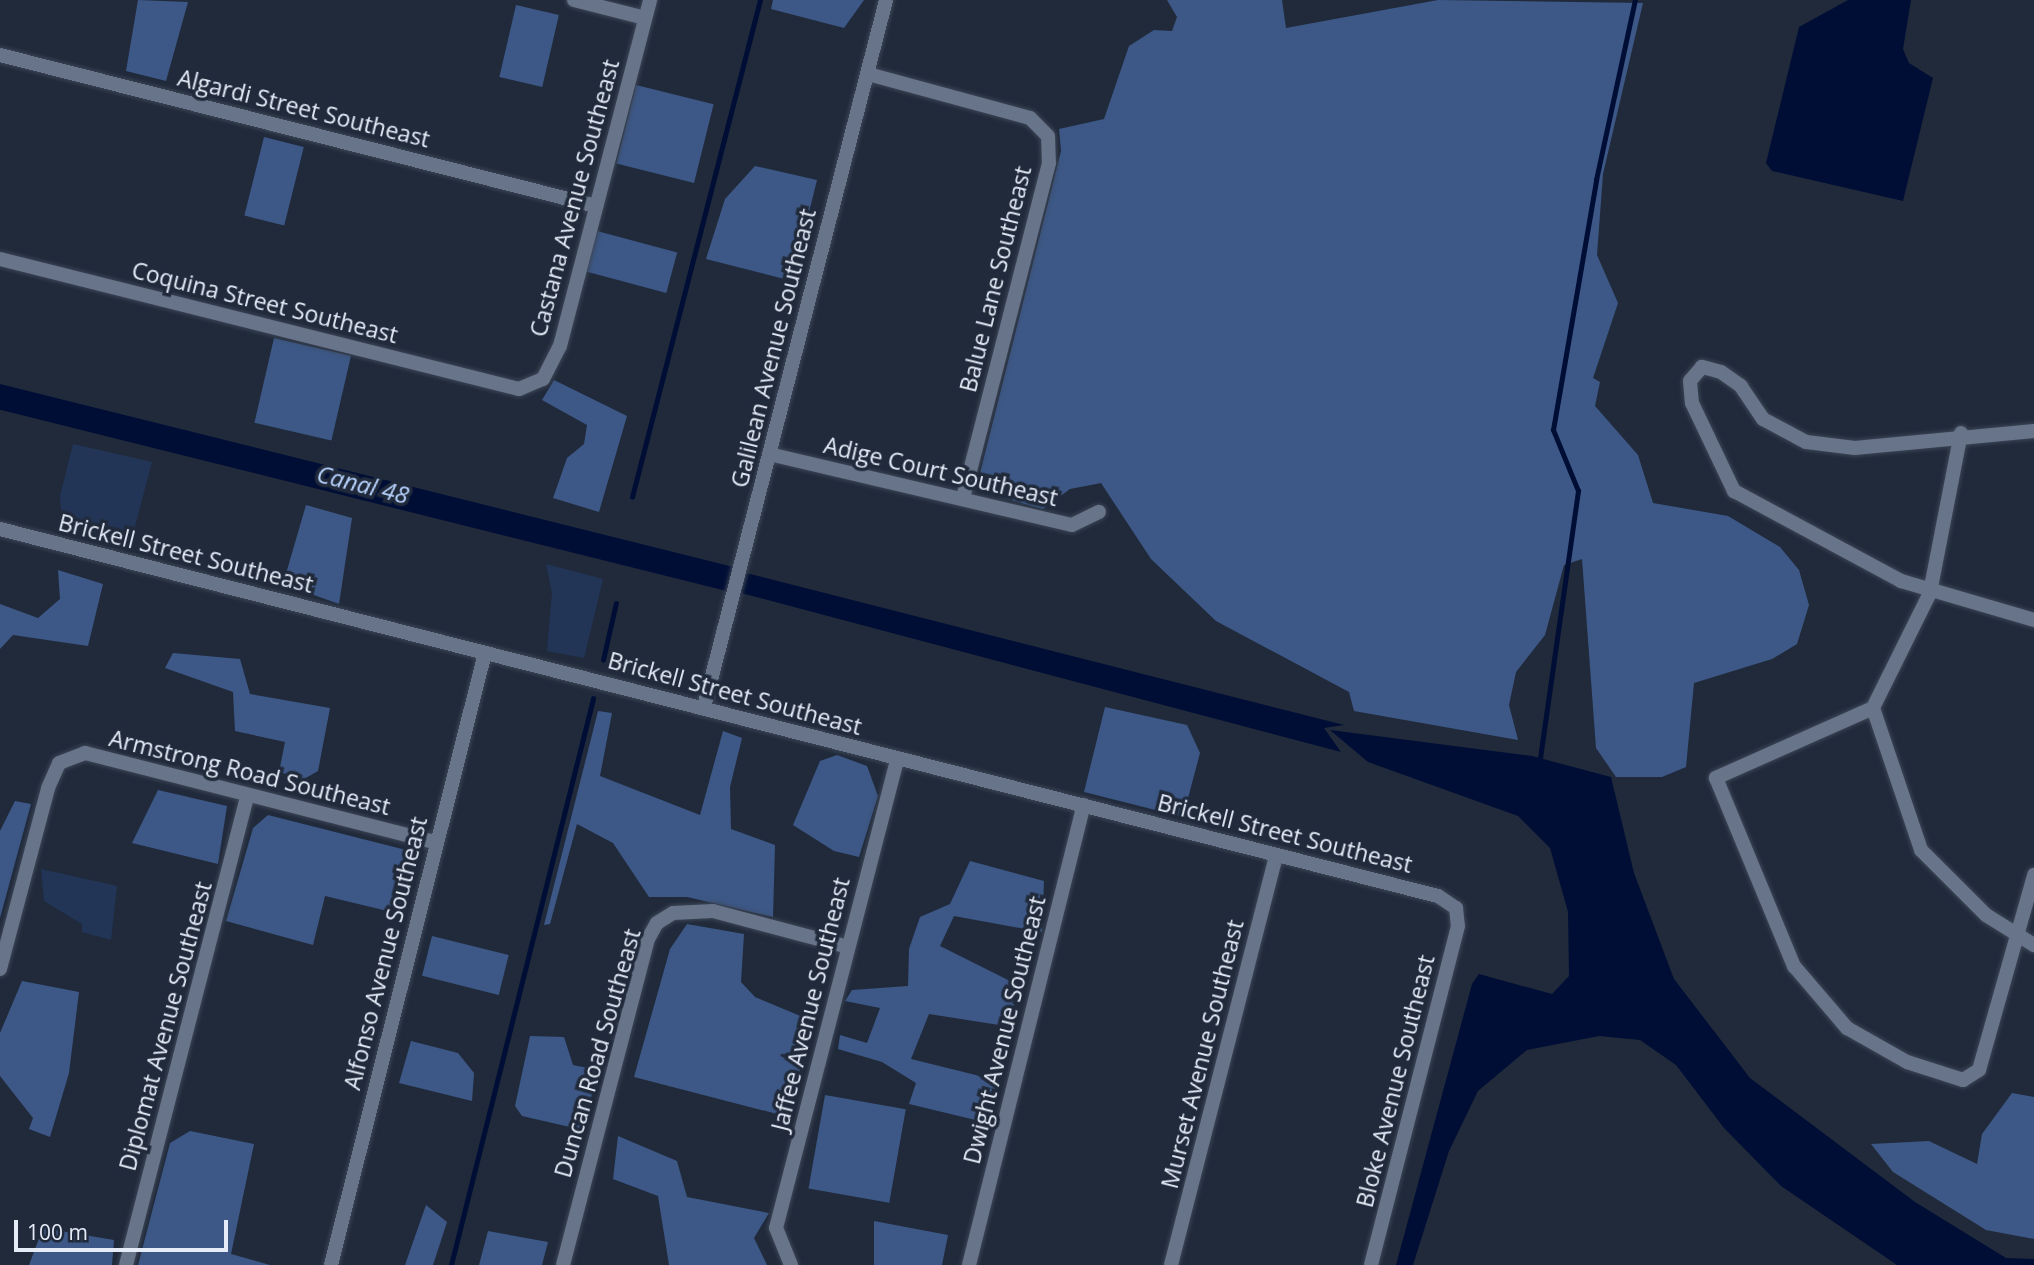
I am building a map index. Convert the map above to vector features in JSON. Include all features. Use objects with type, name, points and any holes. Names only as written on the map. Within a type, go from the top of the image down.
[{"type":"street","points":[[574,0],[645,18]]},
{"type":"street","name":"Castana Avenue Southeast","points":[[519,389],[543,379],[560,346],[650,0]]},
{"type":"street","name":"Galilean Avenue Southeast","points":[[704,708],[886,0]]},
{"type":"street","name":"Algardi Street Southeast","points":[[0,55],[596,206]]},
{"type":"street","name":"Balue Lane Southeast","points":[[867,74],[1030,118],[1048,136],[1049,163],[963,498]]},
{"type":"street","name":"Coquina Street Southeast","points":[[0,259],[519,389]]},
{"type":"street","points":[[2034,431],[1961,433],[1855,448],[1807,442],[1763,419],[1741,386],[1721,372],[1702,367],[1689,381],[1692,403],[1734,491],[1788,525],[1930,593],[2034,620]]},
{"type":"street","points":[[1961,433],[1930,593],[1874,708],[1716,778],[1794,966],[1847,1028],[1907,1062],[1963,1080],[1979,1070],[2034,875]]},
{"type":"street","name":"Adige Court Southeast","points":[[769,454],[1072,525],[1099,512]]},
{"type":"street","name":"Brickell Street Southeast","points":[[0,529],[1438,896],[1456,908]]},
{"type":"street","name":"Alfonso Avenue Southeast","points":[[331,1265],[435,842],[485,653]]},
{"type":"street","points":[[1874,708],[1921,850],[2018,939],[2034,945]]},
{"type":"street","name":"Armstrong Road Southeast","points":[[0,969],[59,764],[85,753],[247,797],[435,842]]},
{"type":"street","name":"Jaffee Avenue Southeast","points":[[788,1263],[776,1228],[897,759]]},
{"type":"street","name":"Diplomat Avenue Southeast","points":[[126,1265],[247,797]]},
{"type":"street","name":"Dwight Avenue Southeast","points":[[969,1265],[1084,805]]},
{"type":"street","name":"Murset Avenue Southeast","points":[[1171,1265],[1276,855]]},
{"type":"street","name":"Bloke Avenue Southeast","points":[[1371,1265],[1458,926],[1456,908]]},
{"type":"street","name":"Duncan Road Southeast","points":[[563,1265],[648,939],[657,923],[673,913],[713,911],[848,947]]},
{"type":"shaded area","points":[[138,0],[188,2],[166,81],[126,71]]},
{"type":"shaded area","points":[[773,0],[864,0],[844,28],[771,9]]},
{"type":"shaded area","points":[[1167,0],[1282,0],[1286,28],[1438,0],[1643,3],[1603,174],[1597,255],[1618,303],[1593,378],[1600,382],[1595,406],[1638,455],[1653,503],[1728,516],[1780,547],[1799,570],[1809,605],[1797,644],[1772,659],[1694,683],[1686,767],[1662,777],[1616,777],[1596,748],[1582,559],[1564,565],[1545,635],[1516,672],[1509,705],[1518,740],[1354,711],[1349,692],[1216,621],[1151,559],[1101,483],[1070,489],[1043,509],[986,493],[979,477],[1061,151],[1059,129],[1104,119],[1129,46],[1154,30],[1172,31],[1177,17]]},
{"type":"shaded area","points":[[516,5],[559,15],[542,87],[499,77]]},
{"type":"shaded area","points":[[636,85],[714,104],[694,183],[616,164]]},
{"type":"shaded area","points":[[264,137],[304,147],[284,226],[244,216]]},
{"type":"shaded area","points":[[755,166],[817,180],[792,281],[706,259],[725,199]]},
{"type":"shaded area","points":[[597,231],[677,252],[666,293],[586,272]]},
{"type":"shaded area","points":[[274,338],[351,356],[331,441],[254,423]]},
{"type":"shaded area","points":[[554,380],[627,416],[599,512],[553,498],[567,458],[584,444],[587,425],[542,400]]},
{"type":"shaded area","points":[[73,444],[152,462],[131,541],[62,524],[60,496]]},
{"type":"shaded area","points":[[306,505],[352,518],[339,604],[283,584]]},
{"type":"shaded area","points":[[546,564],[603,579],[584,658],[547,651],[552,593]]},
{"type":"shaded area","points":[[58,570],[103,584],[88,646],[13,635],[0,649],[0,604],[38,618],[60,599]]},
{"type":"shaded area","points":[[173,653],[240,659],[250,694],[330,708],[318,771],[304,779],[279,772],[285,742],[235,731],[233,692],[165,668]]},
{"type":"shaded area","points":[[1105,707],[1187,725],[1200,753],[1183,817],[1084,792]]},
{"type":"shaded area","points":[[598,711],[612,713],[600,776],[700,815],[723,731],[742,738],[730,787],[731,829],[775,845],[773,917],[687,897],[649,897],[613,843],[577,824],[550,924],[544,925]]},
{"type":"shaded area","points":[[837,755],[867,766],[878,796],[859,857],[834,851],[793,825],[820,761]]},
{"type":"shaded area","points":[[158,790],[227,806],[218,864],[132,843]]},
{"type":"shaded area","points":[[15,801],[31,804],[0,918],[0,831]]},
{"type":"shaded area","points":[[268,815],[410,851],[417,870],[400,914],[325,896],[313,945],[226,921],[253,828]]},
{"type":"shaded area","points":[[970,861],[1044,881],[1042,932],[954,916],[940,946],[1016,984],[1012,1027],[929,1014],[911,1059],[1000,1081],[988,1123],[909,1104],[916,1083],[882,1062],[838,1049],[840,1035],[867,1043],[880,1008],[845,1001],[852,990],[908,986],[909,949],[920,917],[950,904]]},
{"type":"shaded area","points":[[41,869],[117,886],[111,940],[82,932],[82,924],[44,901]]},
{"type":"shaded area","points":[[687,924],[744,934],[741,982],[755,997],[810,1020],[793,1104],[777,1114],[634,1077],[670,949]]},
{"type":"shaded area","points":[[432,936],[509,955],[499,995],[422,976]]},
{"type":"shaded area","points":[[22,981],[79,992],[69,1073],[50,1137],[29,1129],[33,1118],[0,1076],[0,1033]]},
{"type":"shaded area","points":[[530,1036],[564,1037],[573,1065],[598,1070],[583,1130],[522,1116],[515,1106]]},
{"type":"shaded area","points":[[411,1041],[458,1053],[474,1073],[472,1101],[399,1083]]},
{"type":"shaded area","points":[[2012,1093],[2034,1097],[2034,1239],[1986,1230],[1893,1172],[1871,1144],[1929,1141],[1977,1164],[1982,1134]]},
{"type":"shaded area","points":[[825,1095],[906,1109],[889,1203],[809,1189]]},
{"type":"shaded area","points":[[190,1131],[254,1144],[231,1254],[270,1265],[138,1265],[170,1143]]},
{"type":"shaded area","points":[[618,1136],[677,1161],[687,1197],[769,1213],[754,1238],[767,1265],[669,1265],[658,1196],[613,1179]]},
{"type":"shaded area","points":[[426,1205],[447,1222],[433,1265],[405,1265]]},
{"type":"shaded area","points":[[874,1221],[948,1235],[942,1265],[874,1265]]},
{"type":"shaded area","points":[[43,1228],[114,1240],[112,1265],[29,1265]]},
{"type":"shaded area","points":[[488,1231],[548,1242],[542,1265],[479,1265]]},
{"type":"water","points":[[1848,0],[1911,0],[1903,49],[1909,63],[1933,78],[1903,201],[1772,171],[1766,163],[1799,27]]},
{"type":"water","name":"Canal 48","points":[[0,384],[733,567],[727,591],[0,410]]},
{"type":"water","points":[[746,573],[1344,725],[1324,728],[1341,752],[741,593]]},
{"type":"water","points":[[1330,730],[1532,756],[1611,777],[1634,873],[1674,979],[1750,1078],[1915,1202],[2006,1258],[2034,1259],[2034,1265],[1897,1265],[1781,1186],[1724,1128],[1676,1065],[1640,1040],[1599,1036],[1527,1050],[1478,1091],[1449,1151],[1413,1265],[1396,1265],[1472,984],[1479,974],[1552,994],[1569,976],[1568,912],[1550,848],[1518,816],[1368,762]]},
{"type":"waterway","points":[[632,497],[760,0]]},
{"type":"waterway","points":[[1540,758],[1578,491],[1553,430],[1596,180],[1635,0]]},
{"type":"waterway","points":[[603,660],[616,603]]},
{"type":"waterway","points":[[451,1265],[593,699]]}]
